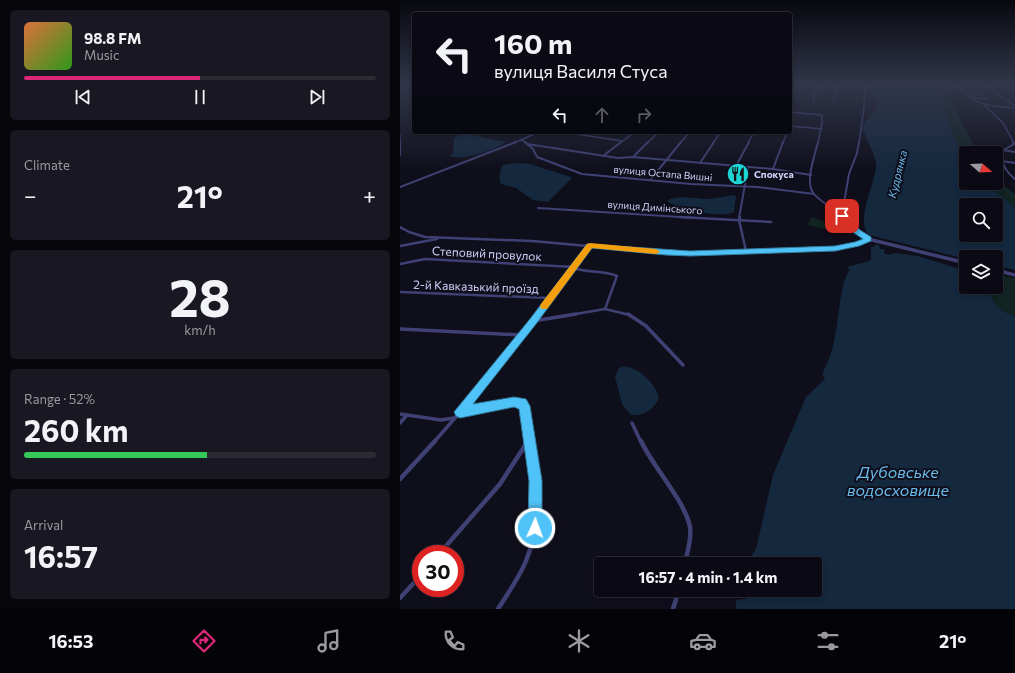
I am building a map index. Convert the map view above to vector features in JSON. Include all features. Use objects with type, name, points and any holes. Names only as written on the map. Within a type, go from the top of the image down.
[{"type":"street","points":[[816,114],[822,115],[823,125],[811,175],[810,184],[814,194],[842,216],[857,232],[868,239],[959,261]]},
{"type":"street","points":[[842,216],[850,168],[853,158],[857,153],[863,114]]},
{"type":"street","points":[[993,114],[1003,124],[1014,144],[1004,150]]},
{"type":"street","points":[[792,126],[822,129]]},
{"type":"street","points":[[400,187],[535,134]]},
{"type":"street","points":[[576,134],[622,141]]},
{"type":"street","points":[[603,156],[632,134]]},
{"type":"street","points":[[633,157],[657,134]]},
{"type":"street","points":[[651,180],[665,160],[688,134]]},
{"type":"street","points":[[700,163],[720,134]]},
{"type":"street","points":[[736,166],[753,134]]},
{"type":"street","points":[[773,169],[786,134]]},
{"type":"street","points":[[400,135],[400,155]]},
{"type":"street","name":"вулиця Остапа Вишні","points":[[522,140],[533,149],[537,157],[574,172],[691,184],[744,186],[814,194]]},
{"type":"street","points":[[527,144],[620,158],[633,157],[773,169],[811,175]]},
{"type":"street","points":[[1004,150],[1015,152]]},
{"type":"street","points":[[1003,161],[1015,163]]},
{"type":"street","points":[[1003,164],[1006,171],[1015,179]]},
{"type":"street","points":[[746,251],[739,220],[748,168]]},
{"type":"street","name":"вулиця Димінського","points":[[538,208],[770,222]]},
{"type":"street","points":[[400,227],[418,235],[590,245],[666,253],[835,248],[856,244],[868,239]]},
{"type":"street","points":[[400,246],[449,237]]},
{"type":"street","points":[[400,479],[460,412],[533,321],[590,245]]},
{"type":"street","name":"Степовий провулок","points":[[400,264],[425,259],[573,267],[584,272],[609,273],[617,276],[605,309]]},
{"type":"street","points":[[1003,272],[1015,275]]},
{"type":"street","name":"2-й Кавказький проїзд","points":[[400,292],[550,298]]},
{"type":"street","points":[[533,321],[605,309],[628,314],[646,326],[683,365]]},
{"type":"street","points":[[400,329],[522,335]]},
{"type":"street","points":[[460,412],[514,402],[522,403],[525,406],[536,481],[535,528],[533,539],[521,571],[498,609]]},
{"type":"street","points":[[400,414],[441,420],[454,418]]},
{"type":"street","points":[[400,423],[407,415]]},
{"type":"street","points":[[632,423],[642,444],[686,514],[690,528],[690,539],[686,557]]},
{"type":"street","points":[[447,545],[475,514],[517,462],[530,438]]},
{"type":"street","points":[[400,598],[412,585]]},
{"type":"street","points":[[673,609],[677,597]]},
{"type":"green space","points":[[946,114],[958,114],[974,146],[959,146]]},
{"type":"green space","points":[[1003,185],[1015,194],[1015,208],[994,190],[1003,190]]},
{"type":"green space","points":[[812,217],[827,223],[828,226],[825,229],[807,225]]},
{"type":"green space","points":[[1003,275],[1015,278],[1015,316],[996,306],[990,294],[1003,294]]},
{"type":"water","name":"Кудрянка","points":[[871,114],[946,114],[959,146],[959,190],[994,190],[1015,208],[1015,270],[1003,267],[1003,250],[959,250],[959,257],[869,235],[865,228],[864,220],[876,160],[862,129],[865,122]]},
{"type":"water","points":[[467,134],[506,142],[495,148],[471,156],[450,156],[453,152],[454,139],[459,135]]},
{"type":"water","points":[[518,163],[530,164],[571,177],[571,179],[548,202],[533,200],[516,188],[501,184],[500,174],[503,165]]},
{"type":"water","points":[[733,195],[736,196],[734,212],[728,214],[711,214],[690,210],[667,201],[687,197],[708,199]]},
{"type":"water","name":"Дубовське водосховище","points":[[876,244],[879,245],[880,249],[884,249],[884,253],[888,255],[896,253],[918,256],[959,269],[959,294],[990,294],[996,306],[1015,316],[1015,609],[737,609],[736,600],[746,599],[746,597],[822,597],[822,557],[753,557],[752,555],[756,549],[773,475],[806,397],[825,379],[822,374],[833,346],[844,282],[850,270],[847,267],[869,261],[871,259],[871,247],[874,247]]},
{"type":"water","points":[[624,366],[636,370],[646,377],[654,387],[659,398],[652,408],[640,415],[631,415],[622,404],[615,377],[619,368]]},
{"type":"waterway","points":[[955,114],[971,146]]},
{"type":"waterway","points":[[1003,188],[1015,197]]},
{"type":"slow traffic","points":[[544,306],[590,245],[656,252]]},
{"type":"place","name":"Спокуса","points":[[738,174]]},
{"type":"route","points":[[535,528],[536,481],[525,406],[522,403],[514,402],[469,412],[460,412],[533,321],[590,245],[666,253],[690,253],[835,248],[856,244],[868,239],[857,232],[842,216]]}]
